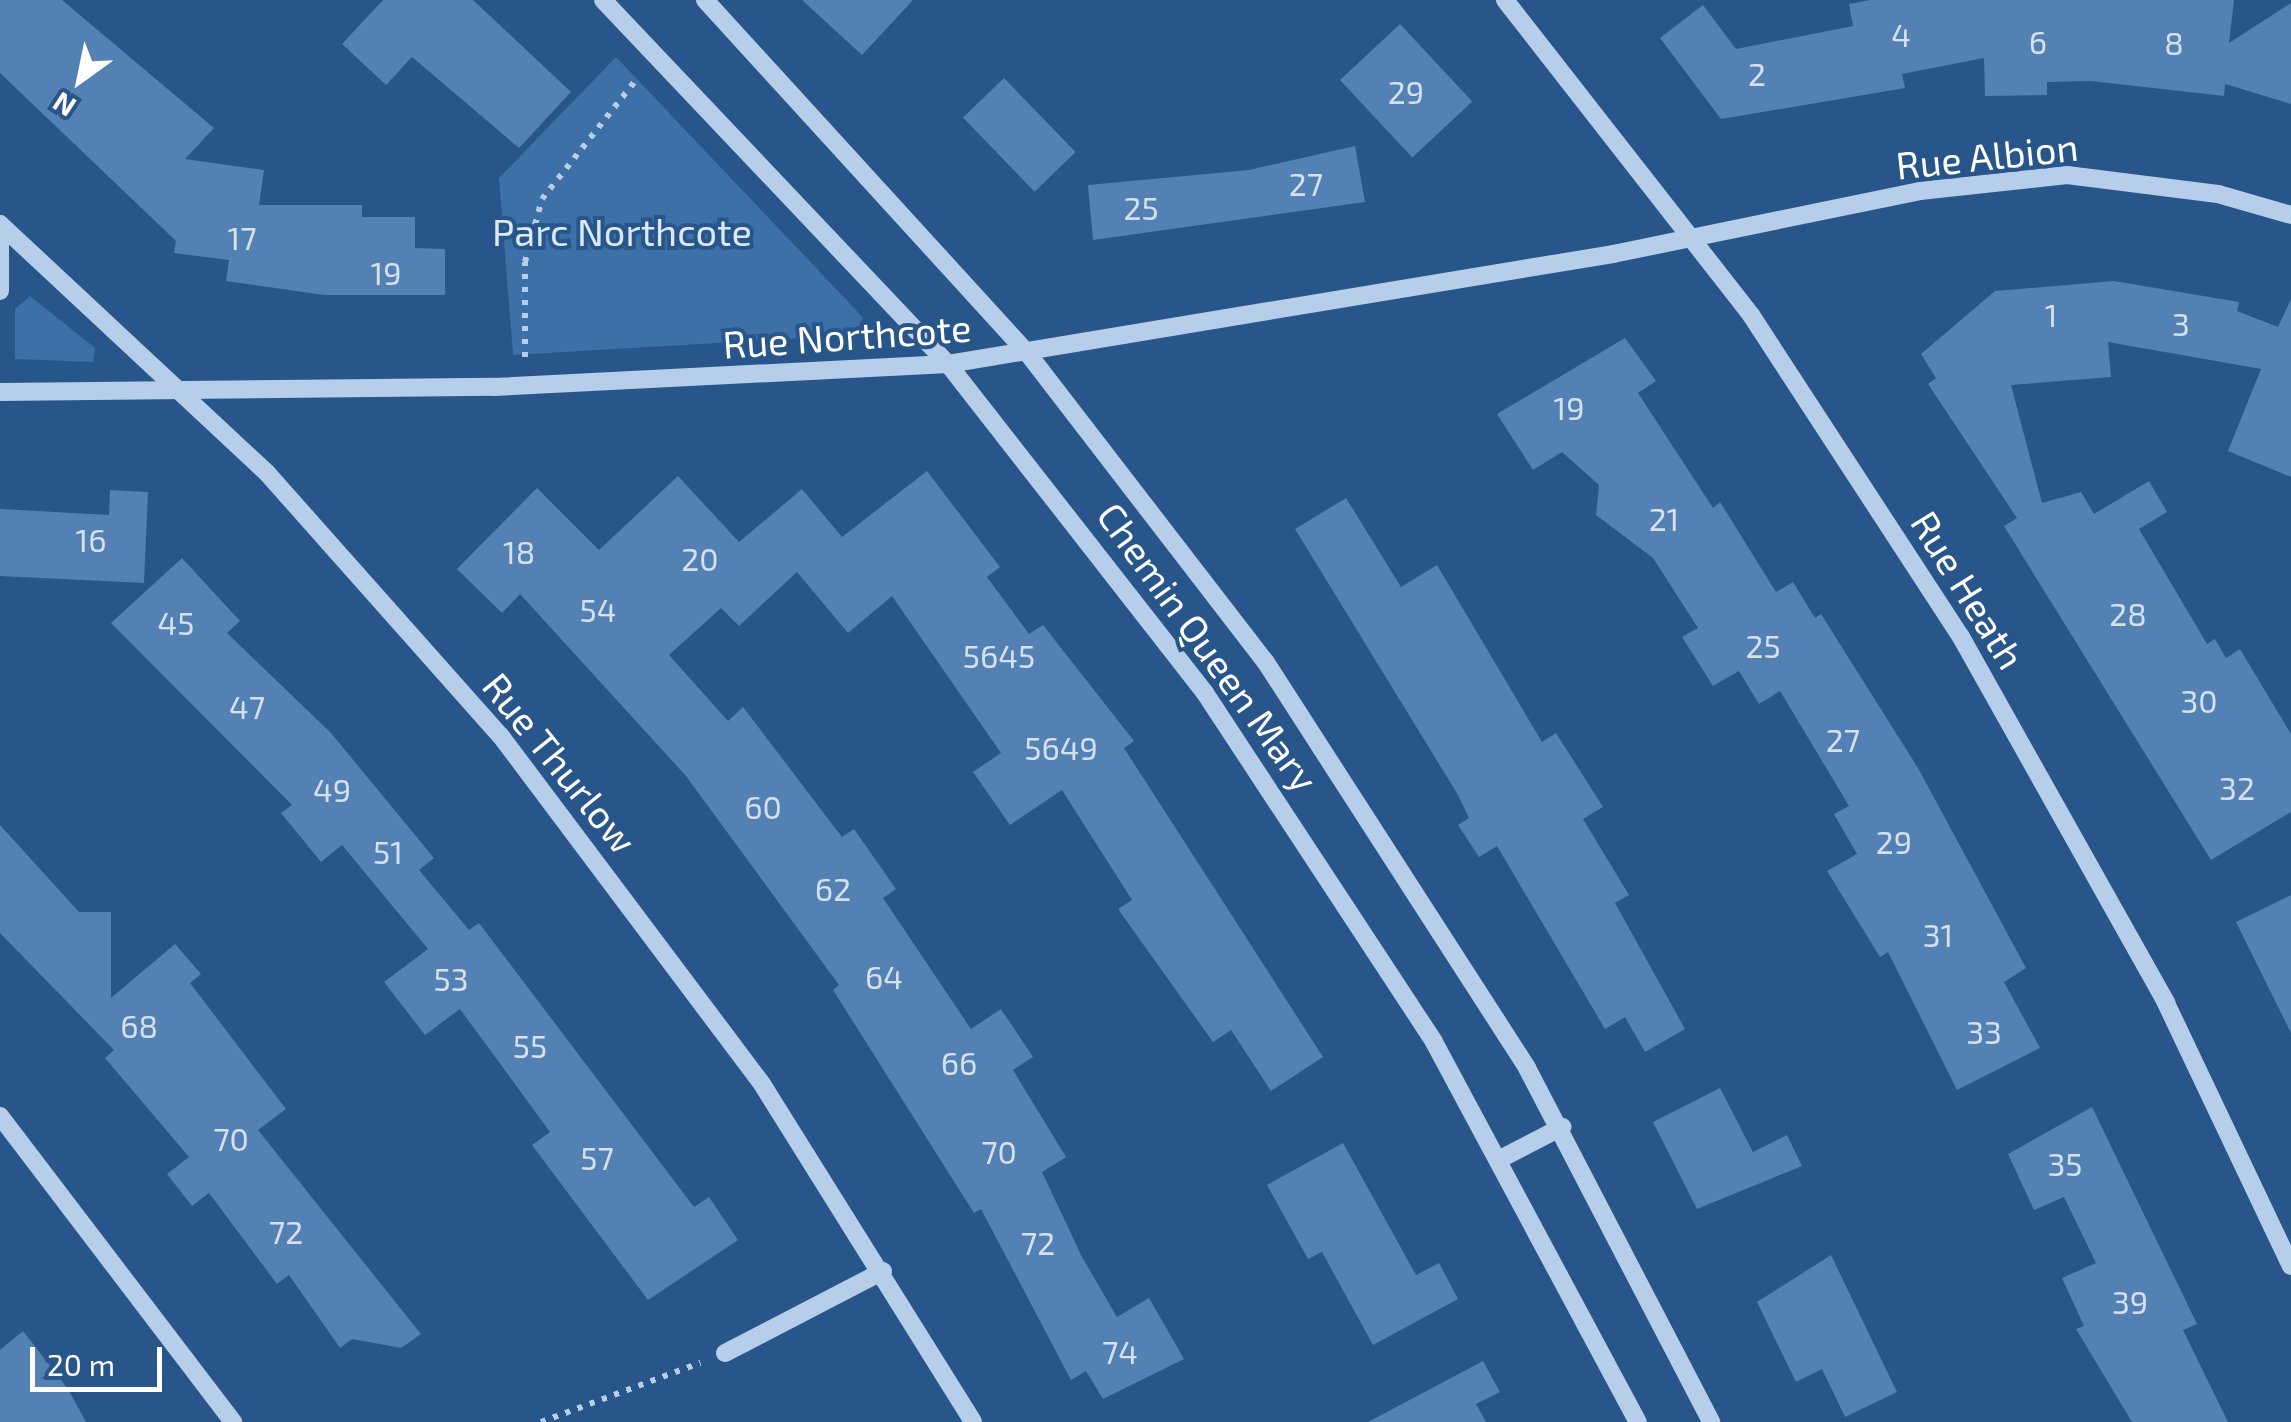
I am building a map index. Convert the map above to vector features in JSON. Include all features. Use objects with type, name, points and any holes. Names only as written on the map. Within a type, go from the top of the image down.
[{"type":"street","name":"Chemin Queen Mary","points":[[603,0],[948,364],[1234,734],[1502,1158],[1638,1422]]},
{"type":"street","name":"Chemin Queen Mary","points":[[705,0],[1029,355],[1292,698],[1562,1127],[1711,1422]]},
{"type":"street","name":"Rue Heath","points":[[1504,0],[1750,315],[1962,637],[2140,952],[2291,1266]]},
{"type":"street","name":"Rue Albion","points":[[1689,240],[1920,191],[2067,175],[2218,194],[2291,215]]},
{"type":"street","name":"Rue Thurlow","points":[[0,224],[0,292]]},
{"type":"street","name":"Rue Thurlow","points":[[0,224],[188,396],[522,764],[762,1084],[883,1272],[973,1422]]},
{"type":"street","name":"Rue Northcote","points":[[0,392],[188,396],[948,364],[1029,355],[1689,240]]},
{"type":"street","points":[[0,1116],[233,1422]]},
{"type":"street","points":[[1502,1158],[1562,1127]]},
{"type":"street","points":[[725,1353],[883,1272]]},
{"type":"path","points":[[524,358],[525,262],[542,199],[641,73]]},
{"type":"path","points":[[541,1422],[692,1367]]},
{"type":"green space","name":"Parc Northcote","points":[[616,57],[863,318],[855,335],[513,355],[499,178]]},
{"type":"green space","points":[[30,296],[95,348],[93,362],[15,359],[15,309]]},
{"type":"building","points":[[0,0],[62,0],[214,128],[185,159],[264,170],[259,205],[362,205],[362,217],[415,217],[415,248],[445,249],[445,295],[324,295],[226,281],[229,260],[174,253],[176,241],[0,73]]},
{"type":"building","points":[[383,0],[473,0],[571,92],[519,148],[412,57],[386,85],[342,44]]},
{"type":"building","points":[[802,0],[913,0],[862,55]]},
{"type":"building","points":[[1870,0],[2234,0],[2229,43],[2291,3],[2291,104],[2225,84],[2224,96],[2091,81],[2047,82],[2047,95],[1985,96],[1984,58],[1902,74],[1905,88],[1721,119],[1660,38],[1703,5],[1736,49],[1853,26],[1849,4]]},
{"type":"building","points":[[1400,24],[1472,102],[1412,157],[1340,80]]},
{"type":"building","points":[[1004,78],[1076,152],[1035,192],[963,118]]},
{"type":"building","points":[[1355,146],[1365,202],[1093,240],[1088,185],[1249,170]]},
{"type":"building","points":[[2114,281],[2239,302],[2237,311],[2278,327],[2291,299],[2291,477],[2228,451],[2261,369],[2108,342],[2111,377],[2011,385],[2042,503],[2081,492],[2094,514],[2149,481],[2167,512],[2139,529],[2207,644],[2215,639],[2226,658],[2240,649],[2291,734],[2291,812],[2211,860],[2004,526],[2017,518],[1928,384],[1936,378],[1921,354],[1995,291]]},
{"type":"building","points":[[1625,338],[1656,381],[1638,393],[1713,508],[1720,502],[1776,592],[1793,582],[1815,618],[1821,614],[1918,768],[2026,968],[2004,982],[2040,1048],[1957,1090],[1888,952],[1880,957],[1827,871],[1857,854],[1834,814],[1849,806],[1780,691],[1759,704],[1739,671],[1713,686],[1682,637],[1698,628],[1653,558],[1596,515],[1599,485],[1562,452],[1533,470],[1497,414]]},
{"type":"building","points":[[927,471],[1000,567],[987,577],[1029,634],[1043,625],[1134,741],[1124,748],[1323,1057],[1271,1091],[1231,1030],[1213,1042],[1118,909],[1132,900],[1062,790],[1010,825],[973,772],[1001,753],[892,596],[848,633],[797,572],[739,626],[721,608],[669,655],[728,721],[743,707],[842,837],[854,829],[896,889],[883,898],[971,1029],[1001,1009],[1033,1057],[1013,1070],[1066,1157],[1042,1172],[1082,1257],[1117,1317],[1149,1298],[1184,1359],[1103,1399],[1086,1371],[1071,1380],[981,1209],[974,1213],[833,990],[839,985],[686,776],[520,594],[502,613],[457,569],[537,488],[599,550],[678,476],[739,542],[802,489],[842,537]]},
{"type":"building","points":[[110,490],[148,492],[144,583],[0,576],[0,509],[109,515]]},
{"type":"building","points":[[1346,498],[1401,587],[1437,565],[1542,742],[1556,733],[1603,807],[1583,819],[1629,895],[1615,903],[1685,1029],[1645,1052],[1625,1017],[1605,1029],[1497,846],[1479,857],[1458,825],[1469,818],[1458,795],[1295,529]]},
{"type":"building","points":[[182,558],[240,621],[227,633],[331,733],[434,858],[419,870],[469,930],[479,923],[694,1207],[709,1197],[738,1240],[648,1300],[532,1145],[550,1132],[460,1009],[425,1035],[384,982],[428,949],[342,845],[321,862],[281,813],[292,805],[111,623]]},
{"type":"building","points":[[0,825],[79,912],[111,912],[111,998],[175,944],[201,974],[190,983],[286,1109],[258,1130],[421,1334],[401,1348],[352,1339],[340,1348],[289,1275],[277,1284],[209,1193],[192,1206],[167,1174],[189,1157],[105,1058],[114,1050],[0,933]]},
{"type":"building","points":[[2291,895],[2291,1033],[2236,922]]},
{"type":"building","points":[[1720,1088],[1753,1152],[1787,1135],[1802,1166],[1697,1209],[1653,1122]]},
{"type":"building","points":[[2092,1107],[2197,1324],[2183,1330],[2228,1422],[2132,1422],[2076,1329],[2084,1326],[2062,1278],[2096,1263],[2064,1197],[2034,1210],[2008,1154]]},
{"type":"building","points":[[1343,1143],[1416,1275],[1439,1263],[1458,1299],[1373,1345],[1322,1252],[1308,1259],[1267,1185]]},
{"type":"building","points":[[1831,1255],[1897,1392],[1845,1417],[1822,1369],[1796,1382],[1757,1302]]},
{"type":"building","points":[[23,1331],[68,1389],[86,1422],[0,1422],[0,1350]]},
{"type":"building","points":[[1483,1361],[1500,1392],[1476,1404],[1486,1422],[1368,1422]]}]
